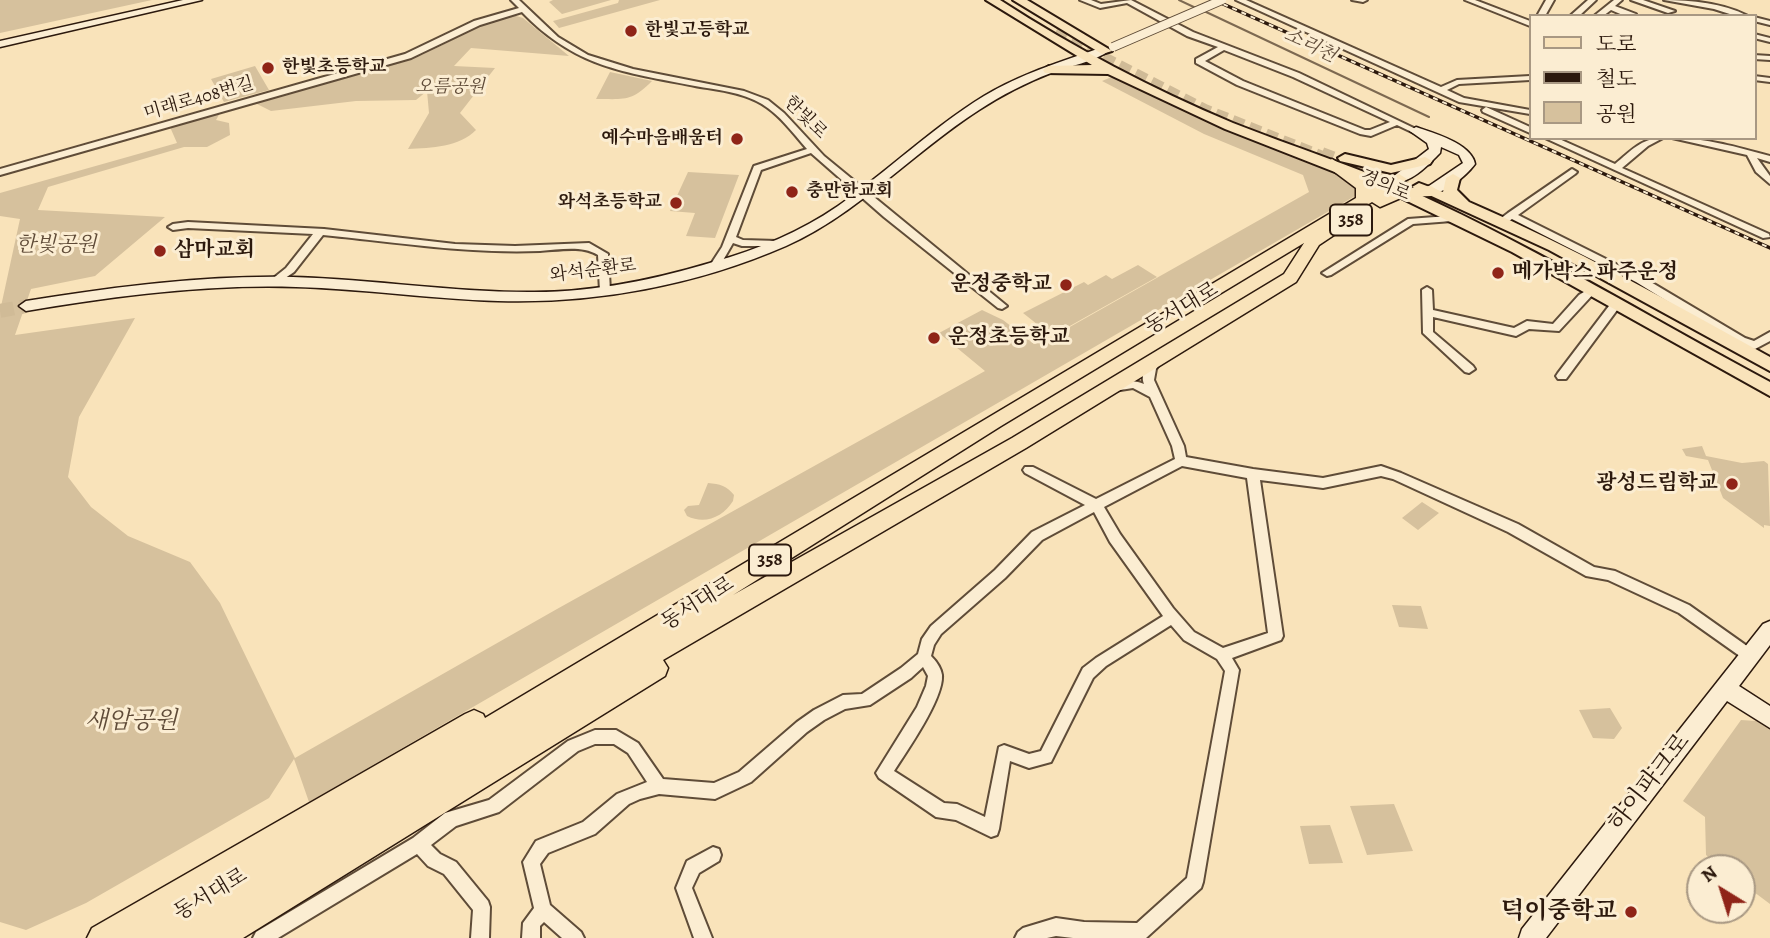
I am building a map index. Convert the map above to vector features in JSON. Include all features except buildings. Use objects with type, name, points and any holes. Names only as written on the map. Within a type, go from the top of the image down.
[{"type":"highway","points":[[1337,161],[1364,186],[1386,192]]},
{"type":"highway","name":"동서대로","points":[[180,938],[676,639],[1019,443],[1290,278],[1314,243],[1386,192]]},
{"type":"highway","name":"동서대로","points":[[138,938],[668,623],[994,421],[1223,284],[1386,192],[1432,199]]},
{"type":"highway","points":[[1223,284],[1240,276],[1260,279],[1266,285],[1264,290],[1250,302]]},
{"type":"highway","points":[[102,938],[994,421]]},
{"type":"highway","points":[[216,938],[1019,443]]},
{"type":"main road","name":"경의로","points":[[992,0],[1059,32],[1109,49],[1227,113],[1337,161],[1386,192]]},
{"type":"main road","name":"경의로","points":[[1001,0],[1059,32]]},
{"type":"main road","name":"경의로","points":[[1010,0],[1059,32]]},
{"type":"main road","name":"경의로","points":[[1020,0],[1089,56],[1125,75],[1230,126],[1337,161]]},
{"type":"main road","points":[[1049,70],[1066,72],[1097,68],[1125,75]]},
{"type":"main road","points":[[1337,161],[1391,169],[1425,161]]},
{"type":"main road","points":[[1452,177],[1450,191],[1461,199],[1461,213]]},
{"type":"main road","name":"경의로","points":[[1432,199],[1770,390]]},
{"type":"main road","name":"경의로","points":[[1461,213],[1501,223],[1589,264],[1762,356],[1770,365]]},
{"type":"main road","name":"경의로","points":[[1501,223],[1770,375]]},
{"type":"main road","points":[[1501,223],[1770,382]]},
{"type":"street","points":[[0,44],[197,0]]},
{"type":"street","name":"한빛로","points":[[515,0],[552,36],[572,50],[608,64],[730,90],[762,100],[786,118],[812,150],[862,193],[1002,306]]},
{"type":"street","points":[[1084,0],[1094,5],[1108,6],[1126,0],[1153,16],[1296,75],[1454,147],[1468,157],[1469,164],[1452,177],[1432,199]]},
{"type":"street","points":[[1109,49],[1222,0]]},
{"type":"street","points":[[1240,0],[1528,129]]},
{"type":"street","points":[[1356,0],[1363,0]]},
{"type":"street","points":[[1469,0],[1528,21]]},
{"type":"street","points":[[1576,14],[1592,0]]},
{"type":"street","points":[[1600,14],[1618,0]]},
{"type":"street","points":[[1636,0],[1671,10]]},
{"type":"street","points":[[1668,0],[1715,7],[1738,14]]},
{"type":"street","points":[[1631,14],[1645,3]]},
{"type":"street","points":[[1609,6],[1628,14]]},
{"type":"street","name":"미래로408번길","points":[[0,172],[408,57],[477,23],[523,9]]},
{"type":"street","points":[[1224,47],[1199,61],[1241,83],[1363,132],[1371,133],[1397,122]]},
{"type":"street","name":"와석순환로","points":[[26,306],[110,292],[181,285],[275,282],[513,297],[564,296],[657,282],[714,267],[777,244],[841,210],[990,97],[1049,70],[1109,49]]},
{"type":"street","points":[[1440,91],[1457,82],[1528,78]]},
{"type":"street","points":[[1473,104],[1528,112]]},
{"type":"street","points":[[1386,192],[1433,155],[1436,145],[1416,131]]},
{"type":"street","points":[[1553,140],[1769,234]]},
{"type":"street","points":[[1616,168],[1645,144],[1654,140]]},
{"type":"street","points":[[1688,140],[1770,159]]},
{"type":"street","points":[[714,267],[730,237],[757,168],[812,150]]},
{"type":"street","points":[[1751,156],[1759,170],[1770,181]]},
{"type":"street","points":[[1501,223],[1572,172]]},
{"type":"street","points":[[1327,273],[1411,221],[1461,213]]},
{"type":"street","points":[[1501,223],[1640,280],[1741,341],[1755,345],[1770,337]]},
{"type":"street","points":[[173,227],[188,225],[320,232],[455,247],[515,249],[589,246],[597,248],[603,254],[605,291]]},
{"type":"street","points":[[275,282],[290,270],[320,232]]},
{"type":"street","points":[[730,237],[742,243],[777,244]]},
{"type":"street","points":[[1427,290],[1428,333],[1468,369]]},
{"type":"street","points":[[1428,312],[1517,331],[1527,325],[1555,328],[1568,317],[1583,296],[1592,290]]},
{"type":"street","points":[[1562,376],[1616,304]]},
{"type":"street","points":[[1159,357],[1148,374],[1153,394],[1178,446],[1181,461]]},
{"type":"street","points":[[1101,393],[1126,384],[1143,387],[1153,394]]},
{"type":"street","points":[[575,938],[543,910],[531,862],[542,848],[589,828],[623,799],[659,786],[715,791],[745,777],[819,715],[843,702],[865,700],[906,673],[924,657],[927,643],[936,629],[1000,574],[1037,536],[1181,461],[1323,483],[1381,471],[1503,523],[1591,572],[1610,575],[1684,609],[1749,655]]},
{"type":"street","points":[[1024,938],[1029,934],[1056,927],[1084,931],[1140,932],[1195,882],[1232,670],[1222,655],[1189,636],[1172,617],[1115,538],[1096,505],[1030,470]]},
{"type":"street","points":[[1222,655],[1276,636],[1252,474]]},
{"type":"street","points":[[924,657],[935,676],[916,725],[884,773],[942,811],[957,812],[991,829],[1004,752],[1029,761],[1046,757],[1088,673],[1172,617]]},
{"type":"street","name":"하이파크로","points":[[1531,938],[1770,630]]},
{"type":"street","points":[[1724,687],[1770,718]]},
{"type":"street","points":[[262,938],[419,844],[451,819],[493,806],[573,746],[595,737],[616,737],[633,748],[659,786]]},
{"type":"street","points":[[419,844],[434,860],[450,868],[482,907],[480,938]]},
{"type":"street","points":[[704,938],[684,888],[693,867],[713,855]]},
{"type":"street","points":[[531,938],[532,923],[543,910]]},
{"type":"green space","points":[[0,0],[152,0],[0,33]]},
{"type":"green space","points":[[611,0],[562,14],[549,2]]},
{"type":"green space","points":[[619,0],[660,0],[559,28],[553,21],[618,3]]},
{"type":"green space","name":"오름공원","points":[[513,15],[523,18],[569,56],[471,48],[454,66],[495,68],[460,113],[476,130],[462,140],[436,147],[408,149],[429,113],[427,91],[416,100],[356,101],[271,111],[255,103],[422,55],[496,18]]},
{"type":"green space","points":[[255,66],[269,90],[224,102],[211,79]]},
{"type":"green space","points":[[610,72],[652,81],[627,98],[596,99]]},
{"type":"green space","name":"새암공원","points":[[1114,76],[1229,130],[1353,181],[1357,188],[1355,196],[309,802],[294,759],[269,798],[86,903],[26,930],[0,922],[0,311],[20,219],[0,216],[0,193],[177,143],[170,127],[220,113],[216,120],[229,123],[230,135],[207,147],[184,147],[48,187],[38,210],[165,217],[95,276],[31,289],[15,335],[135,318],[79,417],[68,477],[91,507],[128,536],[190,562],[220,603],[295,758],[985,371],[939,333],[982,310],[1003,320],[1034,344],[1052,337],[1309,192],[1303,175],[1204,134],[1102,81]]},
{"type":"green space","points":[[688,172],[739,175],[715,238],[686,236],[695,213],[670,211]]},
{"type":"green space","points":[[1138,265],[1157,277],[1052,336],[1023,313],[1084,282],[1088,285],[1106,275],[1112,279]]},
{"type":"green space","points":[[1702,446],[1706,456],[1742,463],[1764,461],[1768,464],[1770,526],[1764,525],[1764,528],[1723,498],[1708,460],[1686,456],[1682,449]]},
{"type":"green space","points":[[708,483],[729,489],[734,495],[733,501],[713,518],[700,520],[687,516],[684,510],[688,506],[699,505]]},
{"type":"green space","points":[[1422,502],[1439,513],[1418,530],[1402,518]]},
{"type":"green space","points":[[1392,605],[1421,606],[1428,629],[1399,627]]},
{"type":"green space","points":[[1610,708],[1622,728],[1614,739],[1593,738],[1579,710]]},
{"type":"green space","points":[[1741,720],[1756,721],[1770,730],[1770,904],[1756,894],[1756,854],[1706,854],[1705,817],[1683,801]]},
{"type":"green space","points":[[1394,804],[1413,851],[1367,855],[1350,806]]},
{"type":"green space","points":[[1330,825],[1343,863],[1309,864],[1300,826]]},
{"type":"waterway","name":"소리천","points":[[1179,0],[1198,9]]},
{"type":"waterway","name":"소리천","points":[[1204,11],[1429,117]]},
{"type":"tunnel","points":[[1055,33],[1205,110],[1330,160]]},
{"type":"tunnel","points":[[1322,153],[1351,164]]},
{"type":"tunnel","points":[[1347,163],[1437,198]]},
{"type":"tunnel","points":[[0,311],[26,306]]},
{"type":"railway","points":[[1214,0],[1770,248]]},
{"type":"place","name":"한빛고등학교","points":[[631,31]]},
{"type":"place","name":"한빛초등학교","points":[[268,68]]},
{"type":"place","name":"예수마음배움터","points":[[737,139]]},
{"type":"place","name":"충만한교회","points":[[792,192]]},
{"type":"place","name":"와석초등학교","points":[[676,203]]},
{"type":"place","name":"삼마교회","points":[[160,251]]},
{"type":"place","name":"메가박스 파주운정","points":[[1498,273]]},
{"type":"place","name":"운정중학교","points":[[1066,285]]},
{"type":"place","name":"운정초등학교","points":[[934,338]]},
{"type":"place","name":"광성드림학교","points":[[1732,484]]},
{"type":"place","name":"덕이중학교","points":[[1631,912]]},
{"type":"park label","name":"한빛공원","points":[[56,246]]}]
